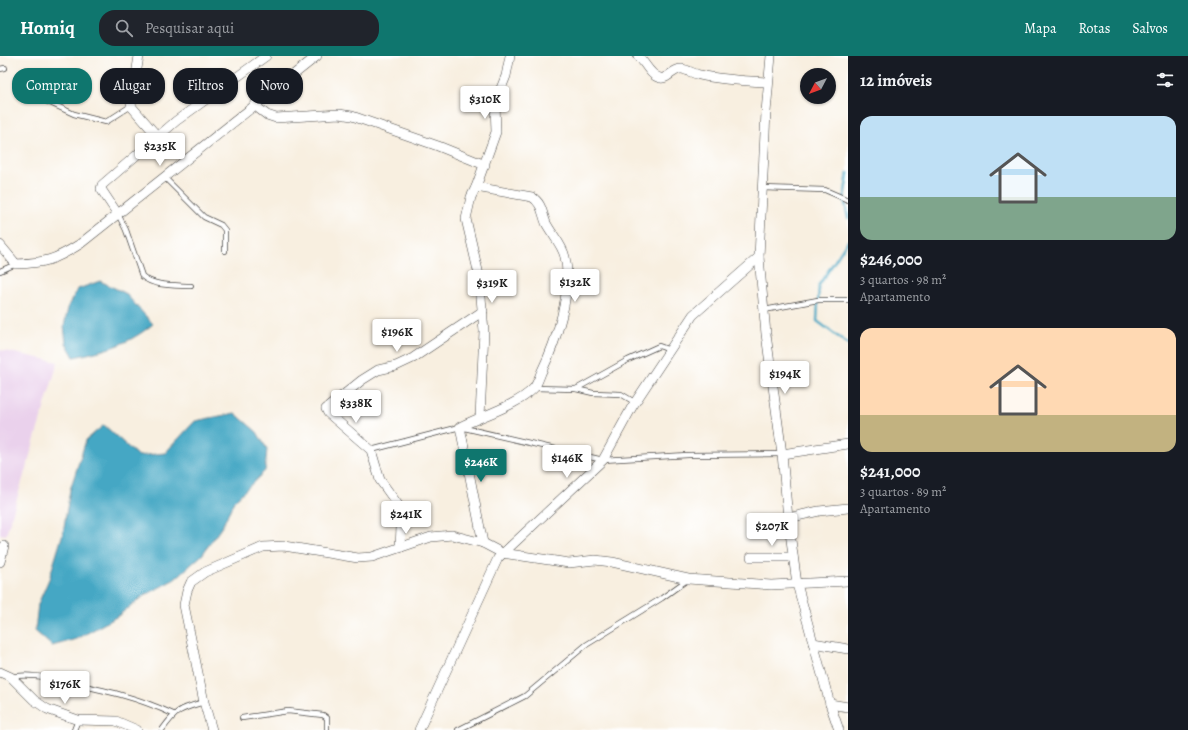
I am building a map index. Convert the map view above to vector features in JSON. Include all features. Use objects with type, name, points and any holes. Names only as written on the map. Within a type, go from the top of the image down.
[{"type":"street","points":[[139,56],[131,106],[158,137]]},
{"type":"street","points":[[117,213],[101,189],[102,185],[176,121],[266,56]]},
{"type":"street","points":[[480,417],[484,331],[483,311],[479,275],[466,219],[471,197],[485,165],[496,132],[495,103],[506,76],[510,56]]},
{"type":"street","points":[[638,56],[652,74],[660,78],[666,77],[678,69],[682,69],[700,75],[768,82]]},
{"type":"street","points":[[771,56],[768,82],[759,257],[764,310],[797,584],[830,704],[839,730]]},
{"type":"street","points":[[0,245],[16,264],[44,262],[60,257],[80,244],[314,57]]},
{"type":"street","points":[[254,105],[266,115],[276,118],[339,114],[352,116],[438,146],[485,165]]},
{"type":"street","points":[[476,187],[536,199],[539,203],[542,215],[560,244],[565,257],[567,281],[564,304],[549,357],[534,388],[513,402],[460,427],[483,543]]},
{"type":"street","points":[[419,730],[494,565],[502,553],[603,460],[636,403],[699,308],[759,257]]},
{"type":"street","points":[[400,548],[401,527],[398,505],[380,480],[371,450],[328,413],[326,409],[362,380],[378,370],[396,366],[413,358],[483,311]]},
{"type":"street","points":[[782,454],[848,444]]},
{"type":"street","points":[[788,518],[819,511],[848,508]]},
{"type":"street","points":[[212,730],[204,702],[184,605],[187,590],[191,582],[205,572],[263,547],[284,546],[358,558],[372,557],[431,537],[452,535],[483,543],[502,553],[569,563],[595,560],[612,562],[688,579],[737,583],[797,584],[848,581]]},
{"type":"street","points":[[0,562],[4,546]]},
{"type":"street","points":[[750,557],[793,557]]},
{"type":"street","points":[[813,643],[848,649]]},
{"type":"street","points":[[0,672],[11,677],[34,700],[46,709],[78,720],[116,721],[137,730]]},
{"type":"street","points":[[830,704],[848,707]]},
{"type":"lane","points":[[52,104],[74,114],[106,122],[131,106]]},
{"type":"lane","points":[[164,177],[204,216],[221,225],[225,230],[225,251]]},
{"type":"lane","points":[[762,188],[825,190],[848,200]]},
{"type":"lane","points":[[117,213],[126,230],[142,276],[148,281],[192,286]]},
{"type":"lane","points":[[0,271],[16,264]]},
{"type":"lane","points":[[764,310],[818,300],[848,300]]},
{"type":"lane","points":[[576,389],[628,360],[659,346],[671,351]]},
{"type":"lane","points":[[534,388],[576,389],[593,393],[621,394],[636,403]]},
{"type":"lane","points":[[371,450],[460,427],[603,460],[688,455],[782,454]]},
{"type":"lane","points":[[458,730],[525,696],[586,645],[662,598],[688,579]]},
{"type":"lane","points":[[11,677],[29,675],[108,690],[146,701],[173,714]]},
{"type":"lane","points":[[162,730],[173,714],[180,710],[204,702]]},
{"type":"lane","points":[[242,718],[288,711],[323,715],[327,718],[327,730]]},
{"type":"lane","points":[[74,730],[78,720]]},
{"type":"shaded area","points":[[0,350],[58,362],[6,535],[0,534]]},
{"type":"water","points":[[100,281],[125,293],[153,324],[135,337],[116,346],[74,357],[66,343],[64,326],[69,304],[78,289]]},
{"type":"water","points":[[235,413],[257,432],[267,449],[265,471],[234,501],[223,525],[202,555],[175,579],[142,597],[118,616],[77,639],[52,646],[35,631],[38,604],[49,579],[63,533],[70,490],[86,440],[104,425],[138,456],[165,453],[195,421]]},
{"type":"waterway","points":[[848,173],[844,198],[848,218]]},
{"type":"waterway","points":[[848,241],[819,285],[817,321],[848,344]]}]
